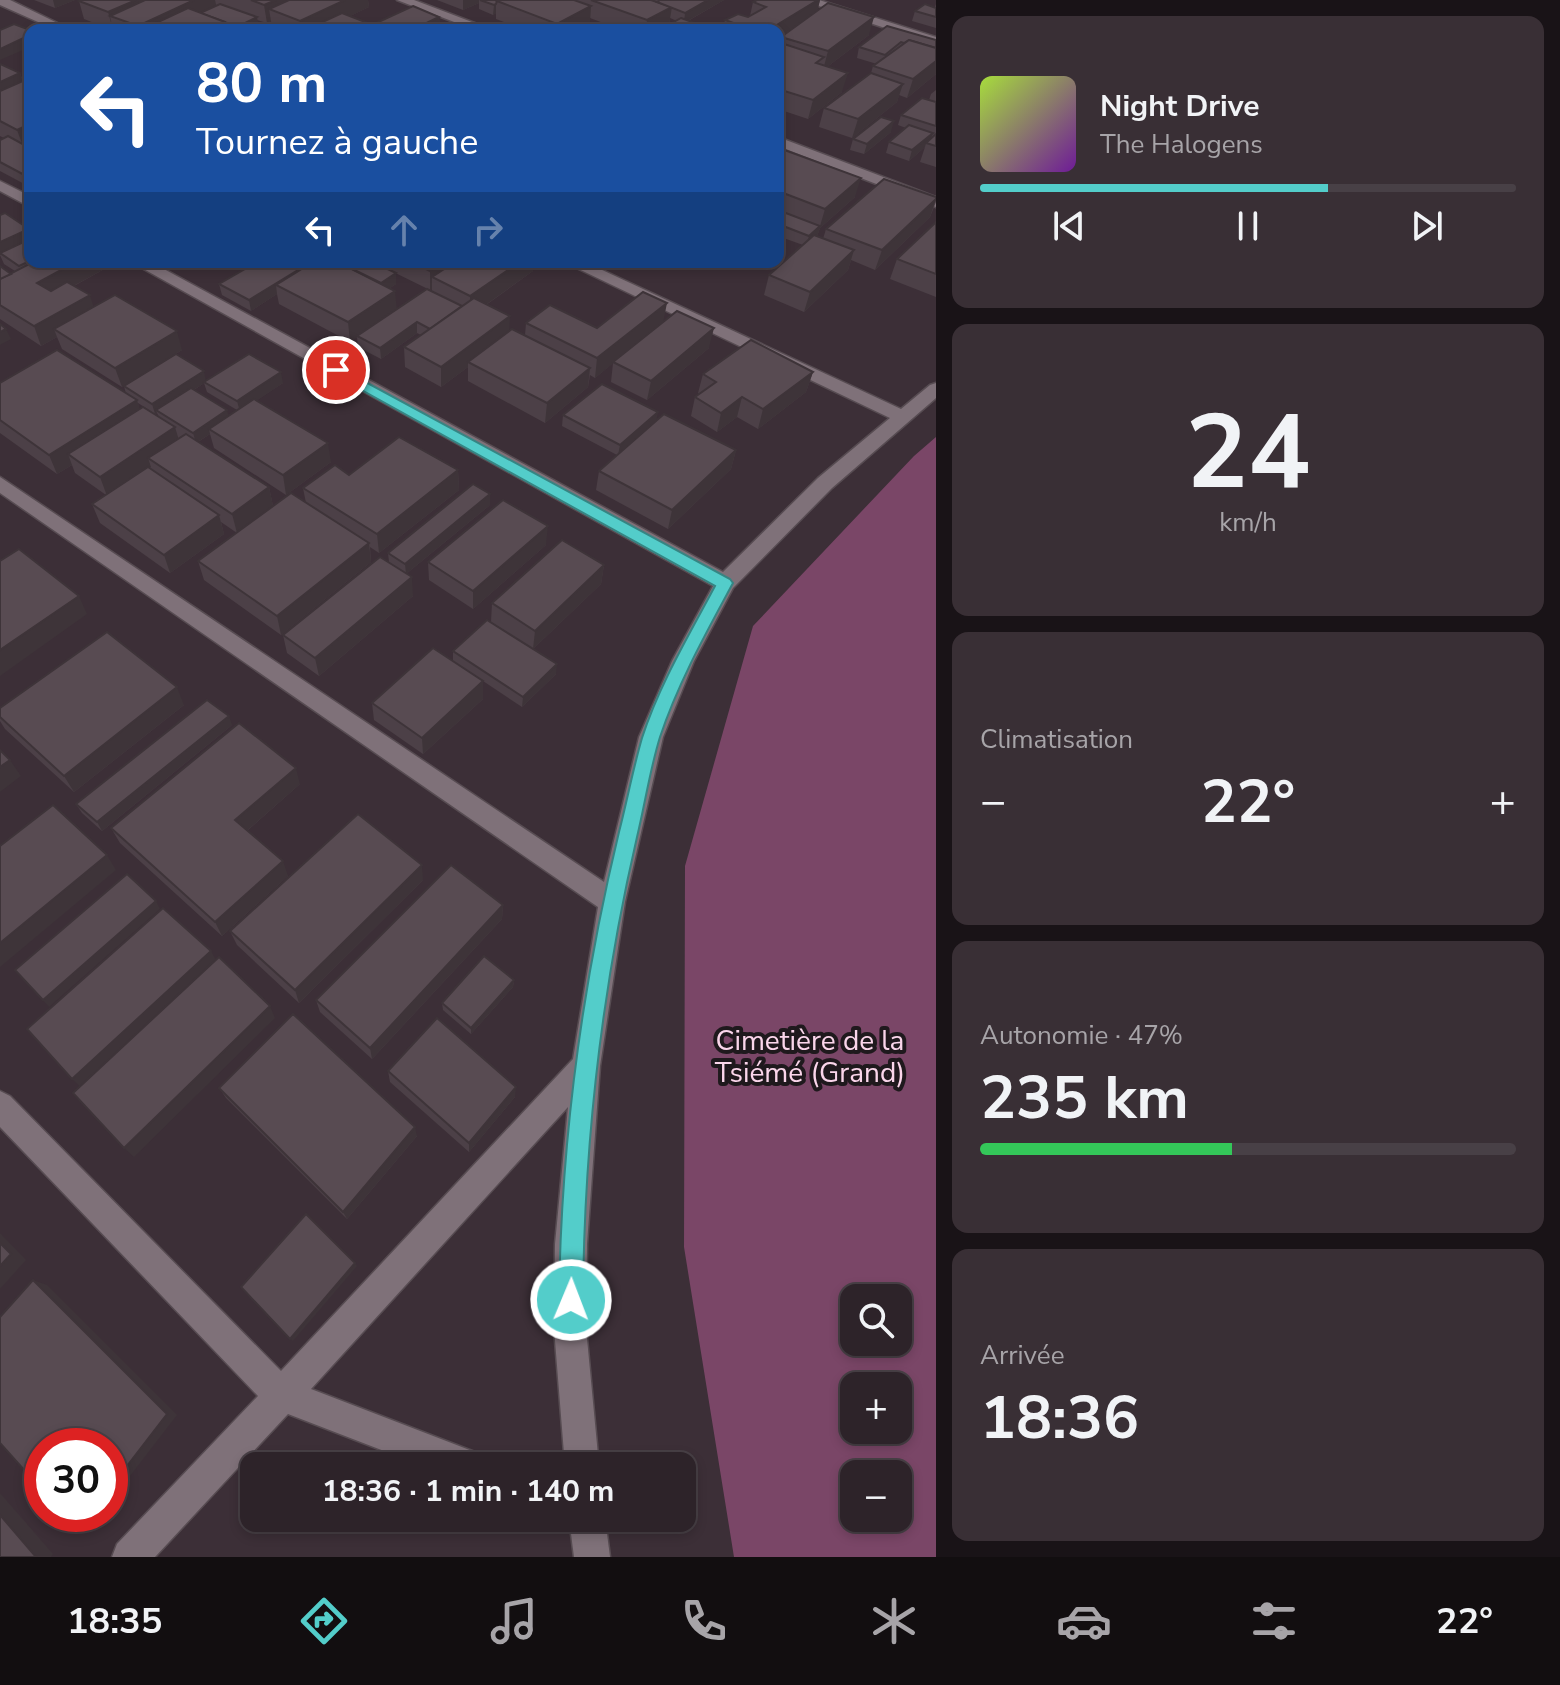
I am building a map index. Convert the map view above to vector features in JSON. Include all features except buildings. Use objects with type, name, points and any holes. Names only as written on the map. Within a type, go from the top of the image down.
[{"type":"street","points":[[0,0],[53,24]]},
{"type":"street","points":[[403,0],[470,24]]},
{"type":"street","points":[[807,0],[936,41]]},
{"type":"street","points":[[784,143],[936,202]]},
{"type":"street","points":[[0,185],[24,199]]},
{"type":"street","points":[[150,268],[725,583]]},
{"type":"street","points":[[585,268],[903,417]]},
{"type":"street","points":[[581,1452],[570,1328],[571,1272],[586,1066],[612,902],[651,737],[683,661],[725,583],[825,483],[936,389]]},
{"type":"street","points":[[0,484],[612,902]]},
{"type":"street","points":[[130,1557],[586,1066]]},
{"type":"street","points":[[0,1106],[280,1394],[431,1452]]},
{"type":"street","points":[[589,1532],[592,1557]]},
{"type":"green space","name":"Cimetière de la Tsiémé (Grand)","points":[[936,437],[936,1557],[734,1557],[684,1247],[685,866],[753,626],[914,456]]},
{"type":"route","points":[[336,370],[725,583],[683,661],[651,737],[612,902],[586,1066],[571,1244],[571,1300]]}]
